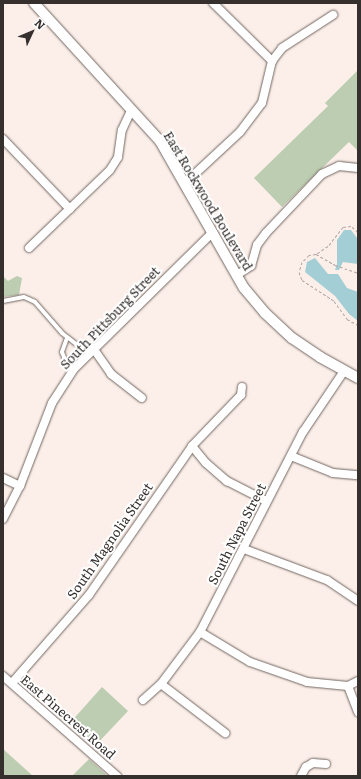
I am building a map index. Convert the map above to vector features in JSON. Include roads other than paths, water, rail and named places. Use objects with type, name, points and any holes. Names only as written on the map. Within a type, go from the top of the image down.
[{"type":"street","name":"East Rockwood Boulevard","points":[[34,3],[132,109],[160,142],[212,233],[270,318],[292,338],[344,371],[358,378]]},
{"type":"street","points":[[213,3],[272,61]]},
{"type":"street","points":[[184,184],[240,132],[262,103],[272,61],[282,48],[333,14]]},
{"type":"street","points":[[29,248],[110,170],[118,157],[122,130],[132,109]]},
{"type":"street","points":[[3,139],[70,209]]},
{"type":"street","points":[[240,272],[251,266],[261,239],[322,174],[339,166],[358,168]]},
{"type":"street","name":"South Pittsburg Street","points":[[3,519],[20,486],[52,403],[74,369],[91,350],[212,233]]},
{"type":"street","points":[[91,350],[111,374],[142,398]]},
{"type":"street","name":"South Napa Street","points":[[143,700],[161,684],[200,632],[244,549],[266,501],[292,456],[303,432],[344,371]]},
{"type":"street","name":"South Magnolia Street","points":[[12,683],[90,595],[192,446],[241,395],[242,387]]},
{"type":"street","points":[[192,446],[206,463],[227,481],[266,501]]},
{"type":"street","points":[[292,456],[333,473],[358,475]]},
{"type":"street","points":[[3,478],[20,486]]},
{"type":"street","points":[[244,549],[327,580],[358,601]]},
{"type":"street","points":[[200,632],[250,662],[307,682],[348,686],[358,681]]},
{"type":"street","name":"East Pinecrest Road","points":[[3,676],[117,776]]},
{"type":"street","points":[[161,684],[226,734]]},
{"type":"street","points":[[348,686],[358,712]]},
{"type":"street","points":[[301,776],[306,767],[313,763],[326,764]]},
{"type":"lane","points":[[3,301],[24,297],[35,302],[68,338],[91,350]]},
{"type":"lane","points":[[68,338],[62,352],[65,360],[74,369]]},
{"type":"water","points":[[344,230],[351,230],[357,238],[358,264],[343,262],[339,270],[335,270],[337,264],[337,240]]},
{"type":"water","points":[[315,258],[328,274],[338,274],[347,288],[358,292],[358,321],[349,314],[335,296],[305,272],[307,262]]}]
